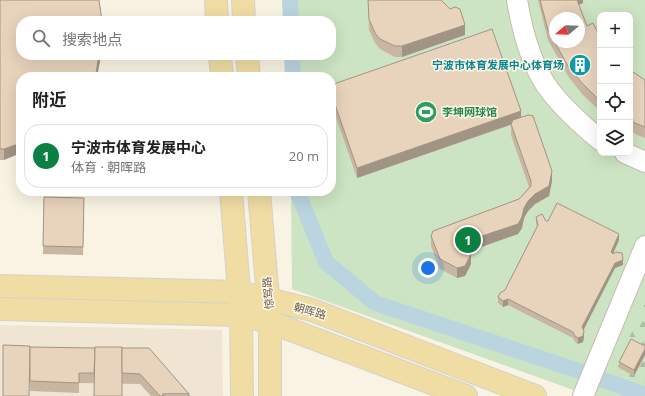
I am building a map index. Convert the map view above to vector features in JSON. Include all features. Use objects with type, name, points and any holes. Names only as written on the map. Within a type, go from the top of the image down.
[{"type":"main road","points":[[216,0],[217,16]]},
{"type":"main road","points":[[242,0],[244,16]]},
{"type":"main road","points":[[220,60],[222,72]]},
{"type":"main road","points":[[247,60],[249,72]]},
{"type":"main road","points":[[231,196],[241,315],[242,396]]},
{"type":"main road","name":"惊驾路","points":[[259,196],[269,301],[270,396]]},
{"type":"main road","name":"朝晖路","points":[[0,286],[239,292],[269,301],[312,310],[535,396]]},
{"type":"main road","points":[[0,309],[241,315],[270,322],[466,396]]},
{"type":"lane","points":[[517,0],[526,40],[550,91],[572,116],[597,137]]},
{"type":"lane","points":[[632,156],[645,162]]},
{"type":"lane","points":[[584,395],[645,246]]},
{"type":"shaded area","points":[[0,325],[222,330],[223,396],[0,396]]},
{"type":"green space","points":[[287,0],[645,0],[645,396],[590,396],[292,289],[291,196],[336,196],[336,72],[288,72],[288,60],[336,60],[336,16],[287,16]]},
{"type":"green space","points":[[645,304],[645,383],[614,370]]},
{"type":"building","points":[[0,0],[99,0],[101,16],[16,16],[16,60],[98,60],[96,72],[16,72],[16,145],[0,149]]},
{"type":"building","points":[[368,0],[441,0],[450,9],[455,7],[460,9],[465,25],[402,46],[395,46],[380,39],[375,33],[369,19]]},
{"type":"building","points":[[540,0],[577,0],[582,12],[549,12],[549,32]]},
{"type":"building","points":[[585,21],[587,26],[593,23],[597,31],[597,98],[568,66],[558,48],[585,48]]},
{"type":"building","name":"李坤网球馆","points":[[492,29],[521,111],[357,168],[336,107],[336,83]]},
{"type":"building","points":[[633,72],[645,80],[645,127],[633,122]]},
{"type":"building","points":[[528,115],[533,116],[552,171],[549,186],[535,194],[528,201],[518,224],[467,241],[471,254],[465,266],[457,268],[440,259],[431,236],[433,231],[519,199],[531,186],[531,181],[511,124],[513,120]]},
{"type":"building","points":[[44,197],[84,198],[83,247],[43,246]]},
{"type":"building","points":[[557,203],[619,234],[611,252],[613,254],[616,252],[622,253],[623,260],[615,263],[582,327],[584,331],[583,336],[578,338],[573,332],[508,299],[503,301],[498,297],[500,293],[505,290],[538,225],[536,217],[542,214],[546,221],[548,221]]},
{"type":"building","points":[[631,339],[645,346],[645,349],[634,370],[619,362]]},
{"type":"building","points":[[3,345],[30,346],[29,396],[3,396]]},
{"type":"building","points":[[30,347],[95,348],[94,373],[79,373],[79,383],[30,381]]},
{"type":"building","points":[[95,347],[122,347],[122,396],[94,396]]},
{"type":"building","points":[[122,348],[149,348],[189,394],[163,394],[163,396],[160,396],[140,374],[122,373]]},
{"type":"building","points":[[163,394],[189,394],[189,396],[163,396]]},
{"type":"waterway","points":[[290,0],[291,16]]},
{"type":"waterway","points":[[292,60],[293,72]]},
{"type":"waterway","points":[[299,196],[326,262],[375,303],[576,370],[645,395]]},
{"type":"place","name":"宁波市体育发展中心体育场","points":[[580,65]]},
{"type":"place","name":"李坤网球馆","points":[[426,112]]},
{"type":"place","name":"宁波市体育发展中心","points":[[468,240]]}]
